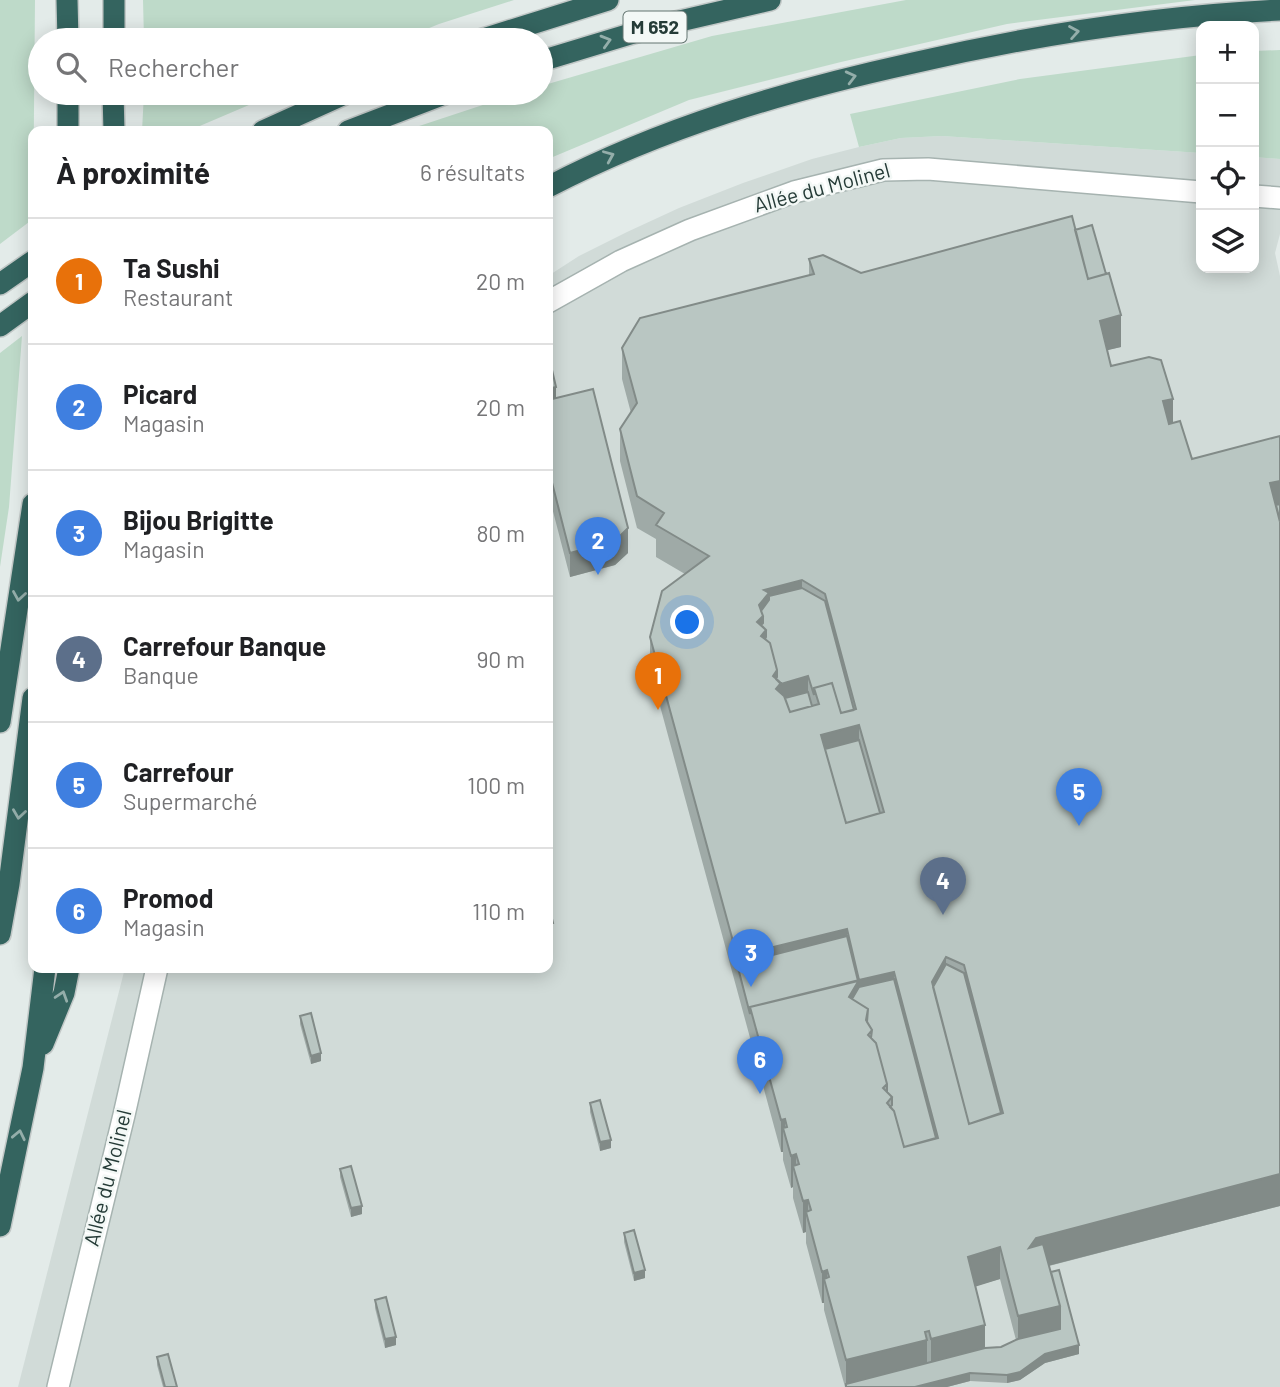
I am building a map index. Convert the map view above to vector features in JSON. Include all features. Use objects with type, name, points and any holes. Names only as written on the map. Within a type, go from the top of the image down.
[{"type":"highway","points":[[67,0],[68,28]]},
{"type":"highway","points":[[114,0],[114,28]]},
{"type":"highway","name":"M 652","points":[[518,28],[608,0]]},
{"type":"highway","name":"M 652","points":[[553,57],[650,28],[770,0]]},
{"type":"highway","points":[[553,184],[607,157],[699,121],[857,75],[970,50],[1105,27],[1206,14],[1280,10]]},
{"type":"highway","points":[[68,105],[68,126]]},
{"type":"highway","points":[[113,105],[114,126]]},
{"type":"highway","points":[[274,126],[320,105]]},
{"type":"highway","points":[[361,126],[416,105]]},
{"type":"highway","points":[[0,284],[28,264]]},
{"type":"highway","points":[[0,326],[28,306]]},
{"type":"highway","points":[[0,722],[28,537]]},
{"type":"highway","points":[[0,934],[28,737]]},
{"type":"highway","points":[[0,1226],[33,1068],[44,973]]},
{"type":"highway","points":[[33,1068],[64,993],[68,973]]},
{"type":"street","name":"Allée du Molinel","points":[[553,299],[621,261],[690,230],[794,192],[883,170],[928,169],[1196,192]]},
{"type":"street","points":[[1259,196],[1280,198]]},
{"type":"street","name":"Allée du Molinel","points":[[58,1387],[156,973]]},
{"type":"shaded area","points":[[942,136],[1196,153],[1196,273],[1259,273],[1259,157],[1280,159],[1280,234],[1275,253],[1280,276],[1280,1387],[18,1387],[124,973],[553,973],[553,273],[579,256],[679,208],[812,159],[901,138]]},
{"type":"green space","points":[[0,0],[35,0],[35,28],[28,28],[28,105],[34,105],[34,126],[28,126],[28,223],[0,244]]},
{"type":"green space","points":[[143,0],[514,0],[429,28],[144,28]]},
{"type":"green space","points":[[906,0],[1195,0],[1007,24],[841,62],[689,100],[553,157],[553,126],[419,126],[483,105],[553,105],[553,82],[712,36]]},
{"type":"green space","points":[[1280,50],[1280,159],[1259,157],[1259,51]]},
{"type":"green space","points":[[1196,56],[1196,153],[942,136],[901,138],[859,147],[850,114],[1020,79]]},
{"type":"green space","points":[[143,105],[249,105],[200,126],[142,126]]},
{"type":"green space","points":[[22,336],[9,507],[0,567],[0,353]]},
{"type":"building","points":[[1072,216],[1088,279],[1109,273],[1121,315],[1100,321],[1111,366],[1149,357],[1161,360],[1173,399],[1163,401],[1169,424],[1180,421],[1192,459],[1280,436],[1280,481],[1270,483],[1280,522],[1280,1174],[1036,1238],[1029,1248],[1043,1244],[1060,1306],[1018,1316],[1000,1247],[968,1257],[985,1325],[931,1339],[929,1331],[925,1332],[927,1340],[846,1360],[824,1279],[829,1277],[827,1270],[822,1272],[806,1212],[811,1210],[808,1200],[803,1201],[793,1166],[799,1164],[796,1154],[791,1156],[783,1128],[787,1127],[785,1119],[781,1120],[750,1007],[859,980],[847,929],[737,956],[650,637],[662,591],[709,556],[656,525],[664,513],[637,496],[620,429],[637,403],[622,348],[640,318],[814,274],[809,259],[823,255],[861,273]],"holes":[[[802,580],[825,594],[856,709],[841,713],[832,683],[814,688],[819,704],[790,712],[784,696],[776,689],[781,683],[773,676],[777,670],[770,643],[761,636],[766,630],[757,622],[763,616],[759,605],[769,593],[764,590]],[[859,725],[884,812],[846,823],[821,735]],[[946,957],[964,965],[1003,1113],[969,1124],[932,982]],[[894,972],[938,1138],[904,1147],[894,1111],[887,1103],[892,1097],[883,1088],[887,1084],[876,1043],[868,1035],[872,1030],[866,1020],[868,1009],[849,997],[859,980]]]},
{"type":"building","points":[[1092,225],[1106,274],[1088,279],[1075,230]]},
{"type":"building","points":[[593,389],[628,528],[615,541],[570,553],[553,487],[553,399]]},
{"type":"building","points":[[1280,504],[1280,521],[1276,505]]},
{"type":"building","points":[[802,588],[825,601],[854,710],[841,713],[832,683],[814,688],[814,695],[808,676],[781,684],[776,679],[777,670],[770,643],[765,639],[766,630],[761,625],[761,611],[769,596]]},
{"type":"building","points":[[808,692],[812,706],[790,712],[785,698]]},
{"type":"building","points":[[859,740],[880,813],[846,823],[825,749]]},
{"type":"building","points":[[847,936],[858,981],[750,1007],[750,1014],[737,964]]},
{"type":"building","points":[[946,964],[964,973],[1001,1113],[969,1124],[933,987]]},
{"type":"building","points":[[894,979],[936,1138],[904,1147],[894,1111],[890,1107],[892,1097],[887,1092],[876,1043],[871,1038],[872,1030],[867,1022],[868,1009],[852,999],[859,987]]},
{"type":"building","points":[[311,1013],[321,1053],[311,1056],[300,1016]]},
{"type":"building","points":[[600,1100],[611,1140],[600,1142],[590,1103]]},
{"type":"building","points":[[351,1166],[362,1206],[351,1208],[340,1169]]},
{"type":"building","points":[[634,1230],[645,1270],[634,1273],[624,1233]]},
{"type":"building","points":[[1059,1270],[1079,1345],[1045,1354],[1020,1372],[1007,1375],[970,1373],[915,1387],[846,1387],[846,1384],[985,1348],[1001,1347],[1018,1339],[1060,1329],[1060,1306],[1051,1272]]},
{"type":"building","points":[[386,1297],[396,1337],[385,1339],[375,1300]]},
{"type":"building","points":[[168,1354],[177,1387],[165,1387],[157,1357]]},
{"type":"place","name":"Picard","points":[[598,575]]},
{"type":"place","name":"Ta Sushi","points":[[658,710]]},
{"type":"place","name":"Carrefour","points":[[1079,826]]},
{"type":"place","name":"Carrefour Banque","points":[[943,915]]},
{"type":"place","name":"Bijou Brigitte","points":[[751,987]]},
{"type":"place","name":"Promod","points":[[760,1094]]}]
